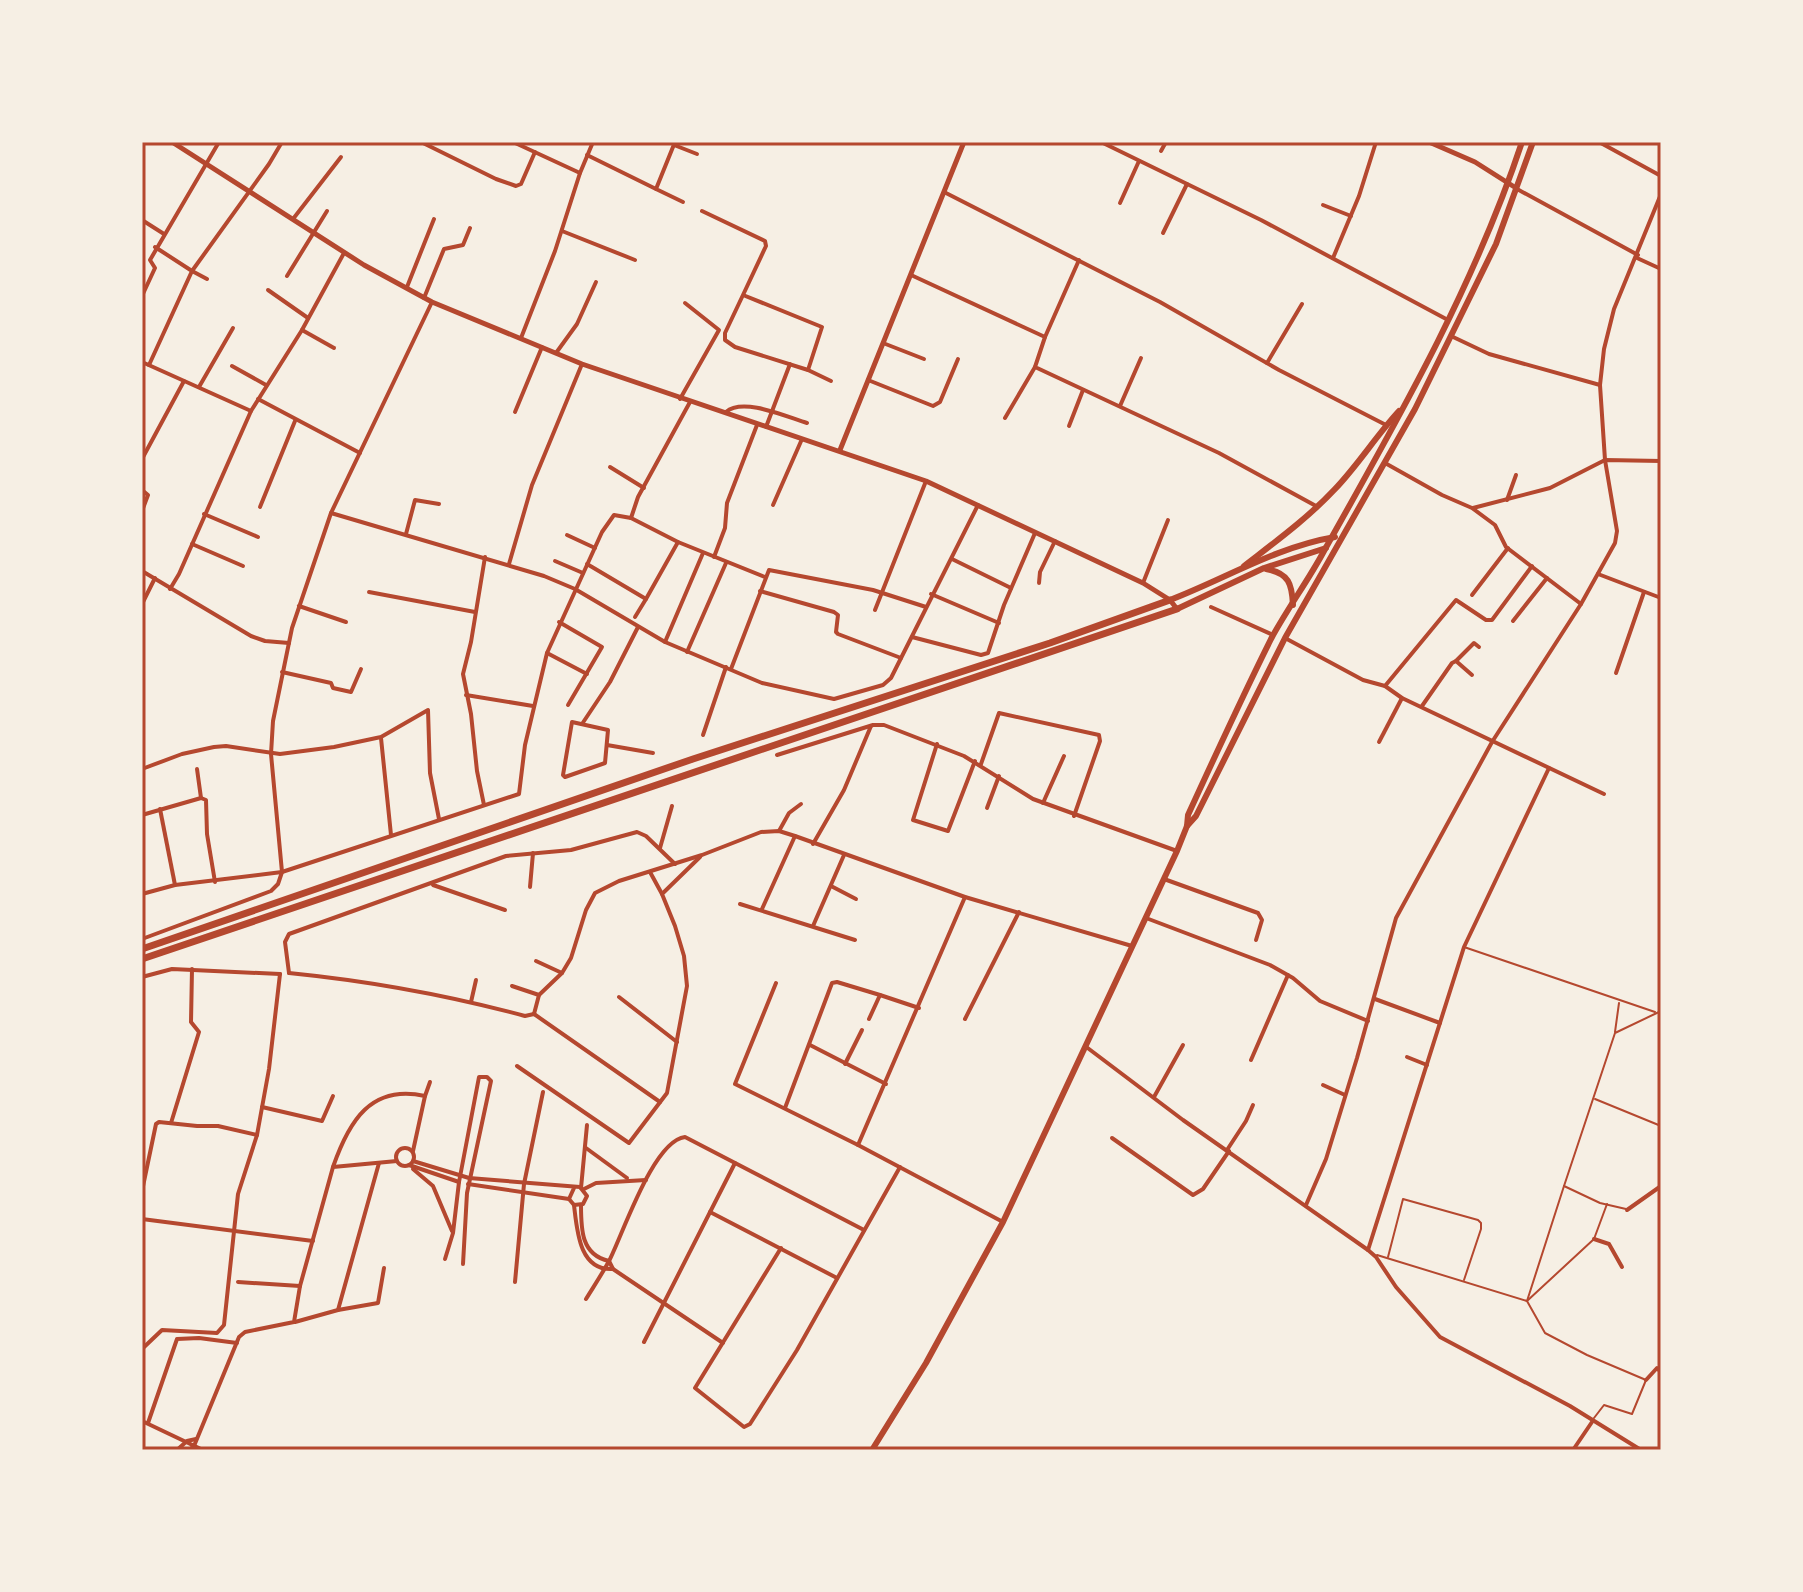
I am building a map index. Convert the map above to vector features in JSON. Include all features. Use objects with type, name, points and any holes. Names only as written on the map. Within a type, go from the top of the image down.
[{"type":"highway","points":[[1187,826],[1196,816],[1448,320],[1484,245],[1522,142]]},
{"type":"highway","points":[[872,1450],[926,1363],[1003,1222],[1177,851],[1188,815],[1273,635],[1326,548],[1338,538],[1415,409],[1496,244],[1533,142]]},
{"type":"highway","points":[[1244,566],[1290,531],[1336,488],[1405,405]]},
{"type":"highway","points":[[142,949],[693,759],[1050,643],[1170,600],[1244,566],[1309,542],[1338,538]]},
{"type":"highway","points":[[142,959],[1177,609],[1264,568],[1326,548]]},
{"type":"highway","points":[[1264,568],[1287,577],[1292,586],[1293,605]]},
{"type":"main road","points":[[172,142],[344,253],[432,302],[582,364],[926,481],[1143,583],[1170,600],[1177,609]]},
{"type":"main road","points":[[840,450],[964,142]]},
{"type":"main road","points":[[1429,142],[1475,162],[1517,189]]},
{"type":"street","points":[[142,296],[155,267],[150,260],[155,247],[219,142]]},
{"type":"street","points":[[149,365],[192,271],[282,142]]},
{"type":"street","points":[[421,142],[516,186],[521,184],[535,152]]},
{"type":"street","points":[[513,142],[580,173]]},
{"type":"street","points":[[521,339],[593,142]]},
{"type":"street","points":[[1101,142],[1333,258],[1448,320]]},
{"type":"street","points":[[1161,151],[1166,142]]},
{"type":"street","points":[[1333,258],[1376,142]]},
{"type":"street","points":[[1599,142],[1661,176]]},
{"type":"street","points":[[656,189],[675,143],[697,154]]},
{"type":"street","points":[[587,155],[683,202]]},
{"type":"street","points":[[293,219],[341,157]]},
{"type":"street","points":[[1120,203],[1139,161]]},
{"type":"street","points":[[1163,233],[1187,184]]},
{"type":"street","points":[[1517,189],[1661,269]]},
{"type":"street","points":[[944,192],[1160,302],[1267,363],[1386,425]]},
{"type":"street","points":[[1306,1205],[1326,1159],[1396,918],[1492,742],[1581,604],[1617,537],[1605,460],[1600,385],[1608,328],[1661,195]]},
{"type":"street","points":[[1323,205],[1351,216]]},
{"type":"street","points":[[287,276],[327,211]]},
{"type":"street","points":[[702,211],[762,238],[766,243],[725,333],[725,340],[735,347],[808,370],[831,381]]},
{"type":"street","points":[[406,289],[434,219]]},
{"type":"street","points":[[142,220],[164,234]]},
{"type":"street","points":[[424,298],[444,249],[463,245],[470,228]]},
{"type":"street","points":[[562,231],[635,260]]},
{"type":"street","points":[[155,247],[207,279]]},
{"type":"street","points":[[170,589],[251,411],[302,330],[344,253]]},
{"type":"street","points":[[1005,418],[1035,367],[1079,260]]},
{"type":"street","points":[[911,275],[1045,337]]},
{"type":"street","points":[[555,354],[577,324],[596,282]]},
{"type":"street","points":[[268,290],[308,318]]},
{"type":"street","points":[[743,295],[822,327],[808,370]]},
{"type":"street","points":[[142,939],[271,891],[278,884],[282,872],[271,754],[273,721],[289,643],[331,513],[432,302]]},
{"type":"street","points":[[680,399],[719,330],[685,303]]},
{"type":"street","points":[[1267,363],[1302,304]]},
{"type":"street","points":[[199,387],[233,328]]},
{"type":"street","points":[[302,330],[334,348]]},
{"type":"street","points":[[1451,336],[1489,354],[1600,385]]},
{"type":"street","points":[[883,343],[924,359]]},
{"type":"street","points":[[515,412],[542,347]]},
{"type":"street","points":[[1120,406],[1141,358]]},
{"type":"street","points":[[868,380],[933,406],[940,402],[958,359]]},
{"type":"street","points":[[142,362],[251,411]]},
{"type":"street","points":[[509,564],[532,485],[582,364]]},
{"type":"street","points":[[766,427],[790,364]]},
{"type":"street","points":[[232,366],[266,385]]},
{"type":"street","points":[[1035,367],[1219,453],[1316,506]]},
{"type":"street","points":[[142,459],[184,381]]},
{"type":"street","points":[[1069,426],[1083,390]]},
{"type":"street","points":[[258,399],[360,453]]},
{"type":"street","points":[[631,518],[690,402]]},
{"type":"street","points":[[725,414],[739,405],[807,423]]},
{"type":"street","points":[[260,507],[295,421]]},
{"type":"street","points":[[714,557],[725,528],[730,495],[757,425]]},
{"type":"street","points":[[773,505],[802,439]]},
{"type":"street","points":[[1472,508],[1550,488],[1605,460],[1661,461]]},
{"type":"street","points":[[1385,463],[1472,508],[1495,525],[1508,548],[1581,604]]},
{"type":"street","points":[[610,467],[644,488]]},
{"type":"street","points":[[1507,500],[1516,475]]},
{"type":"street","points":[[875,610],[926,481]]},
{"type":"street","points":[[142,490],[148,495],[142,511]]},
{"type":"street","points":[[406,534],[415,500],[439,504]]},
{"type":"street","points":[[331,513],[509,564],[575,589],[687,652],[775,687],[789,687],[838,699],[883,685],[895,673],[931,594],[978,505]]},
{"type":"street","points":[[204,514],[258,537]]},
{"type":"street","points":[[142,894],[175,885],[282,872],[518,794],[533,706],[547,653],[607,522],[614,515],[631,518],[678,542],[765,577]]},
{"type":"street","points":[[1143,583],[1168,520]]},
{"type":"street","points":[[912,637],[982,655],[990,648],[1035,533]]},
{"type":"street","points":[[567,535],[595,548]]},
{"type":"street","points":[[1039,583],[1040,572],[1055,541]]},
{"type":"street","points":[[635,617],[678,542]]},
{"type":"street","points":[[192,544],[243,566]]},
{"type":"street","points":[[1472,595],[1508,548]]},
{"type":"street","points":[[665,642],[703,553]]},
{"type":"street","points":[[484,805],[464,664],[471,642],[485,557]]},
{"type":"street","points":[[951,559],[1011,588]]},
{"type":"street","points":[[555,561],[583,573]]},
{"type":"street","points":[[687,652],[726,562]]},
{"type":"street","points":[[587,564],[646,599]]},
{"type":"street","points":[[1385,686],[1456,600],[1486,620],[1492,620],[1532,566]]},
{"type":"street","points":[[142,571],[251,636],[289,643]]},
{"type":"street","points":[[703,735],[768,571],[881,592],[926,607]]},
{"type":"street","points":[[1598,574],[1661,598]]},
{"type":"street","points":[[142,604],[155,578]]},
{"type":"street","points":[[1513,621],[1547,578]]},
{"type":"street","points":[[760,591],[834,612],[838,615],[838,634],[901,658]]},
{"type":"street","points":[[369,592],[475,612]]},
{"type":"street","points":[[1616,673],[1644,592]]},
{"type":"street","points":[[931,594],[999,623]]},
{"type":"street","points":[[299,606],[346,622]]},
{"type":"street","points":[[1211,607],[1273,635]]},
{"type":"street","points":[[559,622],[602,646],[568,705]]},
{"type":"street","points":[[582,724],[615,673],[638,627]]},
{"type":"street","points":[[1285,638],[1363,680],[1385,686],[1402,698],[1604,794]]},
{"type":"street","points":[[1422,706],[1456,661],[1474,643],[1479,647]]},
{"type":"street","points":[[547,653],[587,674]]},
{"type":"street","points":[[1456,661],[1472,675]]},
{"type":"street","points":[[282,672],[316,677],[331,683],[332,688],[351,692],[361,669]]},
{"type":"street","points":[[466,695],[533,706]]},
{"type":"street","points":[[1379,742],[1402,698]]},
{"type":"street","points":[[142,769],[173,756],[214,747],[226,746],[271,754],[298,753],[381,737],[426,711],[430,712],[430,773],[439,819]]},
{"type":"street","points":[[937,744],[913,820],[948,831],[999,713],[1099,735],[1100,741],[1074,816]]},
{"type":"street","points":[[572,722],[608,730],[607,745],[605,765],[564,777],[572,722]]},
{"type":"street","points":[[777,755],[880,724],[937,744],[978,763],[1043,803],[1177,851]]},
{"type":"street","points":[[813,844],[844,790],[871,726]]},
{"type":"street","points":[[381,737],[391,835]]},
{"type":"street","points":[[607,745],[653,753]]},
{"type":"street","points":[[1043,803],[1064,756]]},
{"type":"street","points":[[1370,1252],[1464,947],[1549,768]]},
{"type":"street","points":[[197,769],[201,798]]},
{"type":"street","points":[[987,808],[999,776]]},
{"type":"street","points":[[142,815],[201,798],[206,800],[207,834],[215,882]]},
{"type":"street","points":[[779,831],[789,813],[801,804]]},
{"type":"street","points":[[660,848],[672,806]]},
{"type":"street","points":[[160,809],[175,885]]},
{"type":"street","points":[[534,1014],[539,995],[562,973],[571,958],[586,910],[595,893],[619,881],[702,855],[761,832],[779,831],[965,897],[1132,946]]},
{"type":"street","points":[[289,973],[287,935],[506,856],[571,850],[632,832],[646,836],[675,864]]},
{"type":"street","points":[[762,909],[795,836]]},
{"type":"street","points":[[530,887],[533,853]]},
{"type":"street","points":[[662,894],[702,855]]},
{"type":"street","points":[[813,927],[844,855]]},
{"type":"street","points":[[517,1066],[627,1142],[660,1102],[669,1087],[687,986],[687,968],[675,926],[650,872]]},
{"type":"street","points":[[1164,879],[1260,914],[1262,920],[1256,940]]},
{"type":"street","points":[[431,884],[505,910]]},
{"type":"street","points":[[831,886],[856,899]]},
{"type":"street","points":[[858,1145],[965,897]]},
{"type":"street","points":[[740,904],[855,940]]},
{"type":"street","points":[[965,1019],[1019,912]]},
{"type":"street","points":[[1146,918],[1270,965],[1288,975],[1312,997],[1368,1021]]},
{"type":"street","points":[[536,961],[562,973]]},
{"type":"street","points":[[142,977],[172,969],[289,973],[357,980],[525,1016],[534,1014],[660,1102]]},
{"type":"street","points":[[171,1123],[199,1031],[191,1022],[193,969]]},
{"type":"street","points":[[142,1349],[162,1330],[221,1331],[238,1194],[257,1135],[280,974]]},
{"type":"street","points":[[1251,1060],[1288,975]]},
{"type":"street","points":[[471,1002],[476,980]]},
{"type":"street","points":[[776,983],[736,1080],[737,1086],[858,1145],[1003,1222]]},
{"type":"street","points":[[785,1108],[832,983],[919,1008]]},
{"type":"street","points":[[512,986],[539,995]]},
{"type":"street","points":[[869,1019],[880,995]]},
{"type":"street","points":[[619,997],[677,1042]]},
{"type":"street","points":[[1374,999],[1440,1023]]},
{"type":"street","points":[[845,1064],[862,1030]]},
{"type":"street","points":[[810,1045],[886,1084]]},
{"type":"street","points":[[1154,1097],[1183,1045]]},
{"type":"street","points":[[1085,1046],[1370,1252],[1440,1337],[1570,1406],[1641,1450]]},
{"type":"street","points":[[1407,1057],[1427,1065]]},
{"type":"street","points":[[445,1259],[450,1250],[465,1180],[491,1081],[487,1077],[479,1077],[465,1180],[463,1264]]},
{"type":"street","points":[[410,1164],[430,1082]]},
{"type":"street","points":[[1323,1085],[1345,1095]]},
{"type":"street","points":[[294,1322],[300,1286],[342,1141],[355,1121],[377,1100],[399,1092],[425,1096]]},
{"type":"street","points":[[515,1282],[524,1184],[543,1092]]},
{"type":"street","points":[[262,1107],[322,1121],[333,1096]]},
{"type":"street","points":[[1112,1138],[1193,1195],[1199,1193],[1228,1150],[1253,1105]]},
{"type":"street","points":[[142,1191],[156,1124],[159,1122],[218,1126],[257,1135]]},
{"type":"street","points":[[587,1125],[582,1188],[587,1199],[581,1205],[581,1228],[584,1243],[597,1259],[609,1261]]},
{"type":"street","points":[[586,1299],[609,1261],[646,1180],[674,1140],[685,1137],[864,1230]]},
{"type":"street","points":[[413,1151],[407,1147],[401,1148],[395,1155],[397,1161],[401,1165],[410,1164],[523,1193],[569,1199]]},
{"type":"street","points":[[585,1148],[629,1179]]},
{"type":"street","points":[[333,1167],[397,1161]]},
{"type":"street","points":[[338,1310],[379,1163]]},
{"type":"street","points":[[644,1342],[735,1163]]},
{"type":"street","points":[[410,1164],[433,1186],[453,1233]]},
{"type":"street","points":[[781,1248],[696,1386],[697,1392],[740,1425],[750,1424],[797,1350],[900,1167]]},
{"type":"street","points":[[465,1180],[574,1188],[629,1179],[646,1180]]},
{"type":"street","points":[[1627,1210],[1661,1186]]},
{"type":"street","points":[[574,1188],[569,1193],[569,1199],[574,1205],[580,1247],[591,1262],[603,1270],[613,1269]]},
{"type":"street","points":[[574,1205],[581,1205]]},
{"type":"street","points":[[710,1212],[837,1278]]},
{"type":"street","points":[[142,1219],[313,1241]]},
{"type":"street","points":[[1594,1239],[1609,1244],[1622,1267]]},
{"type":"street","points":[[609,1261],[613,1269],[723,1343]]},
{"type":"street","points":[[189,1450],[194,1446],[220,1389],[239,1337],[245,1332],[378,1303],[384,1268]]},
{"type":"street","points":[[238,1282],[300,1286]]},
{"type":"street","points":[[203,1450],[145,1422],[177,1339],[199,1338],[237,1343]]},
{"type":"street","points":[[1646,1380],[1657,1368],[1661,1372]]},
{"type":"street","points":[[1573,1450],[1592,1422]]},
{"type":"street","points":[[177,1450],[187,1441],[196,1439]]},
{"type":"lane","points":[[1464,947],[1656,1012]]},
{"type":"lane","points":[[1527,1301],[1615,1033],[1620,1001]]},
{"type":"lane","points":[[1615,1033],[1661,1011]]},
{"type":"lane","points":[[1593,1099],[1661,1126]]},
{"type":"lane","points":[[1564,1186],[1627,1210]]},
{"type":"lane","points":[[1388,1258],[1403,1199],[1478,1220],[1481,1229],[1463,1281]]},
{"type":"lane","points":[[1527,1301],[1594,1239],[1607,1204]]},
{"type":"lane","points":[[1370,1252],[1527,1301],[1545,1333],[1646,1380],[1632,1414],[1604,1405],[1592,1422]]}]
